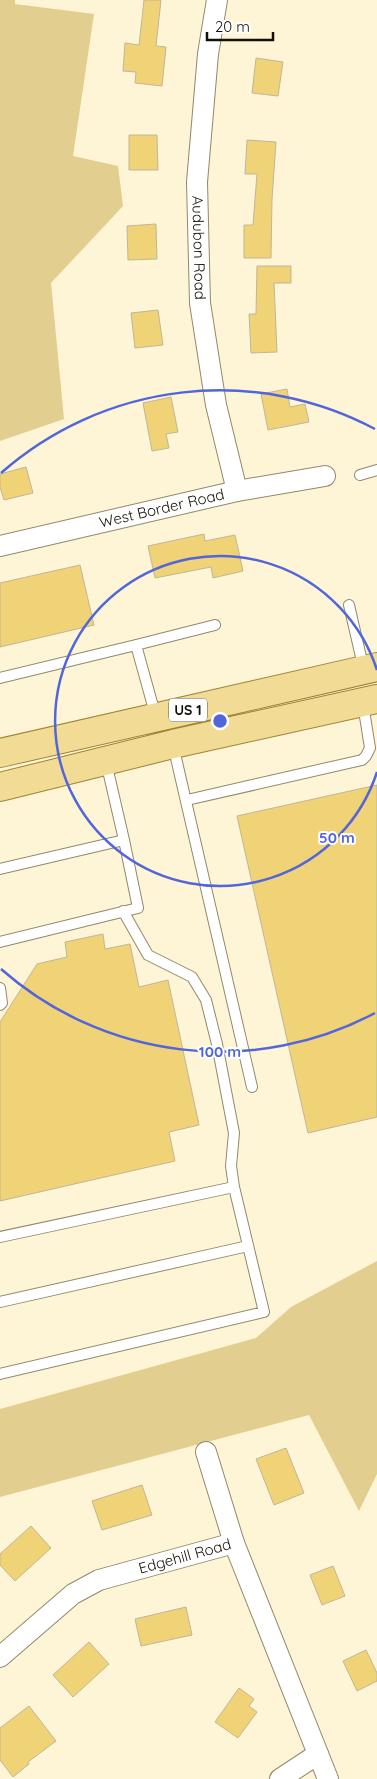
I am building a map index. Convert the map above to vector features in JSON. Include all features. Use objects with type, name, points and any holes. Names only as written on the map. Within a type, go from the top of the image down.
[{"type":"main road","name":"US 1","points":[[0,753],[370,669]]},
{"type":"main road","name":"US 1","points":[[3,790],[173,744],[370,700]]},
{"type":"street","name":"Audubon Road","points":[[217,0],[208,54],[198,182],[200,303],[216,405],[238,492]]},
{"type":"street","name":"West Border Road","points":[[0,546],[238,492],[325,476]]},
{"type":"street","points":[[206,1452],[234,1543]]},
{"type":"street","name":"Edgehill Road","points":[[0,1658],[73,1594],[98,1580],[234,1543],[328,1779]]},
{"type":"street","points":[[280,1779],[318,1754]]},
{"type":"lane","points":[[360,475],[377,470]]},
{"type":"lane","points":[[349,605],[370,669]]},
{"type":"lane","points":[[0,678],[215,625]]},
{"type":"lane","points":[[136,644],[156,718]]},
{"type":"lane","points":[[187,800],[362,760],[370,748],[370,700]]},
{"type":"lane","points":[[173,744],[252,1088]]},
{"type":"lane","points":[[0,942],[138,908],[106,761]]},
{"type":"lane","points":[[0,869],[124,840]]},
{"type":"lane","points":[[0,1374],[264,1312],[234,1187],[231,1166],[234,1133],[217,1044],[206,1000],[192,977],[148,955],[122,911]]},
{"type":"lane","points":[[0,988],[2,1003],[0,1005]]},
{"type":"lane","points":[[0,1237],[234,1187]]},
{"type":"lane","points":[[0,1302],[248,1246]]},
{"type":"shaded area","points":[[0,0],[15,0],[15,4],[94,14],[73,156],[118,166],[123,206],[51,283],[64,419],[0,441]]},
{"type":"shaded area","points":[[377,1261],[377,1474],[359,1511],[309,1415],[0,1497],[0,1409],[256,1338],[291,1307]]},
{"type":"building","points":[[144,0],[161,0],[156,46],[166,47],[162,86],[135,83],[136,72],[123,71],[125,43],[139,45]]},
{"type":"building","points":[[256,58],[283,62],[278,96],[252,93]]},
{"type":"building","points":[[129,135],[157,135],[158,170],[129,170]]},
{"type":"building","points":[[247,140],[276,142],[272,199],[271,258],[244,258],[244,225],[253,225],[257,174],[245,174]]},
{"type":"building","points":[[156,224],[157,259],[128,260],[127,226]]},
{"type":"building","points":[[257,266],[291,266],[291,283],[274,283],[277,352],[251,353],[249,314],[256,314]]},
{"type":"building","points":[[158,310],[163,345],[135,348],[131,313]]},
{"type":"building","points":[[287,389],[290,407],[305,404],[309,422],[268,430],[261,394]]},
{"type":"building","points":[[171,397],[178,432],[166,434],[169,448],[152,451],[143,403]]},
{"type":"building","points":[[26,467],[33,493],[4,500],[0,487],[0,474]]},
{"type":"building","points":[[204,534],[205,541],[235,535],[243,571],[213,578],[211,567],[155,578],[148,546]]},
{"type":"building","points":[[80,565],[94,625],[0,647],[0,583]]},
{"type":"building","points":[[377,785],[377,1117],[308,1133],[237,816]]},
{"type":"building","points":[[103,934],[105,949],[130,944],[139,987],[168,980],[199,1125],[169,1132],[175,1161],[0,1201],[0,1022],[37,964],[67,957],[65,942]]},
{"type":"building","points":[[286,1448],[304,1493],[274,1505],[256,1459]]},
{"type":"building","points":[[142,1485],[152,1515],[102,1530],[92,1501]]},
{"type":"building","points":[[31,1526],[51,1548],[15,1581],[0,1565],[0,1554]]},
{"type":"building","points":[[333,1566],[345,1596],[322,1605],[310,1575]]},
{"type":"building","points":[[186,1607],[192,1635],[141,1646],[135,1619]]},
{"type":"building","points":[[89,1642],[109,1664],[73,1697],[53,1675]]},
{"type":"building","points":[[366,1650],[377,1673],[377,1681],[357,1691],[343,1661]]},
{"type":"building","points":[[239,1688],[254,1699],[249,1706],[257,1712],[238,1738],[215,1722]]},
{"type":"building","points":[[29,1706],[56,1741],[28,1762],[29,1764],[13,1777],[0,1760],[0,1728]]}]
